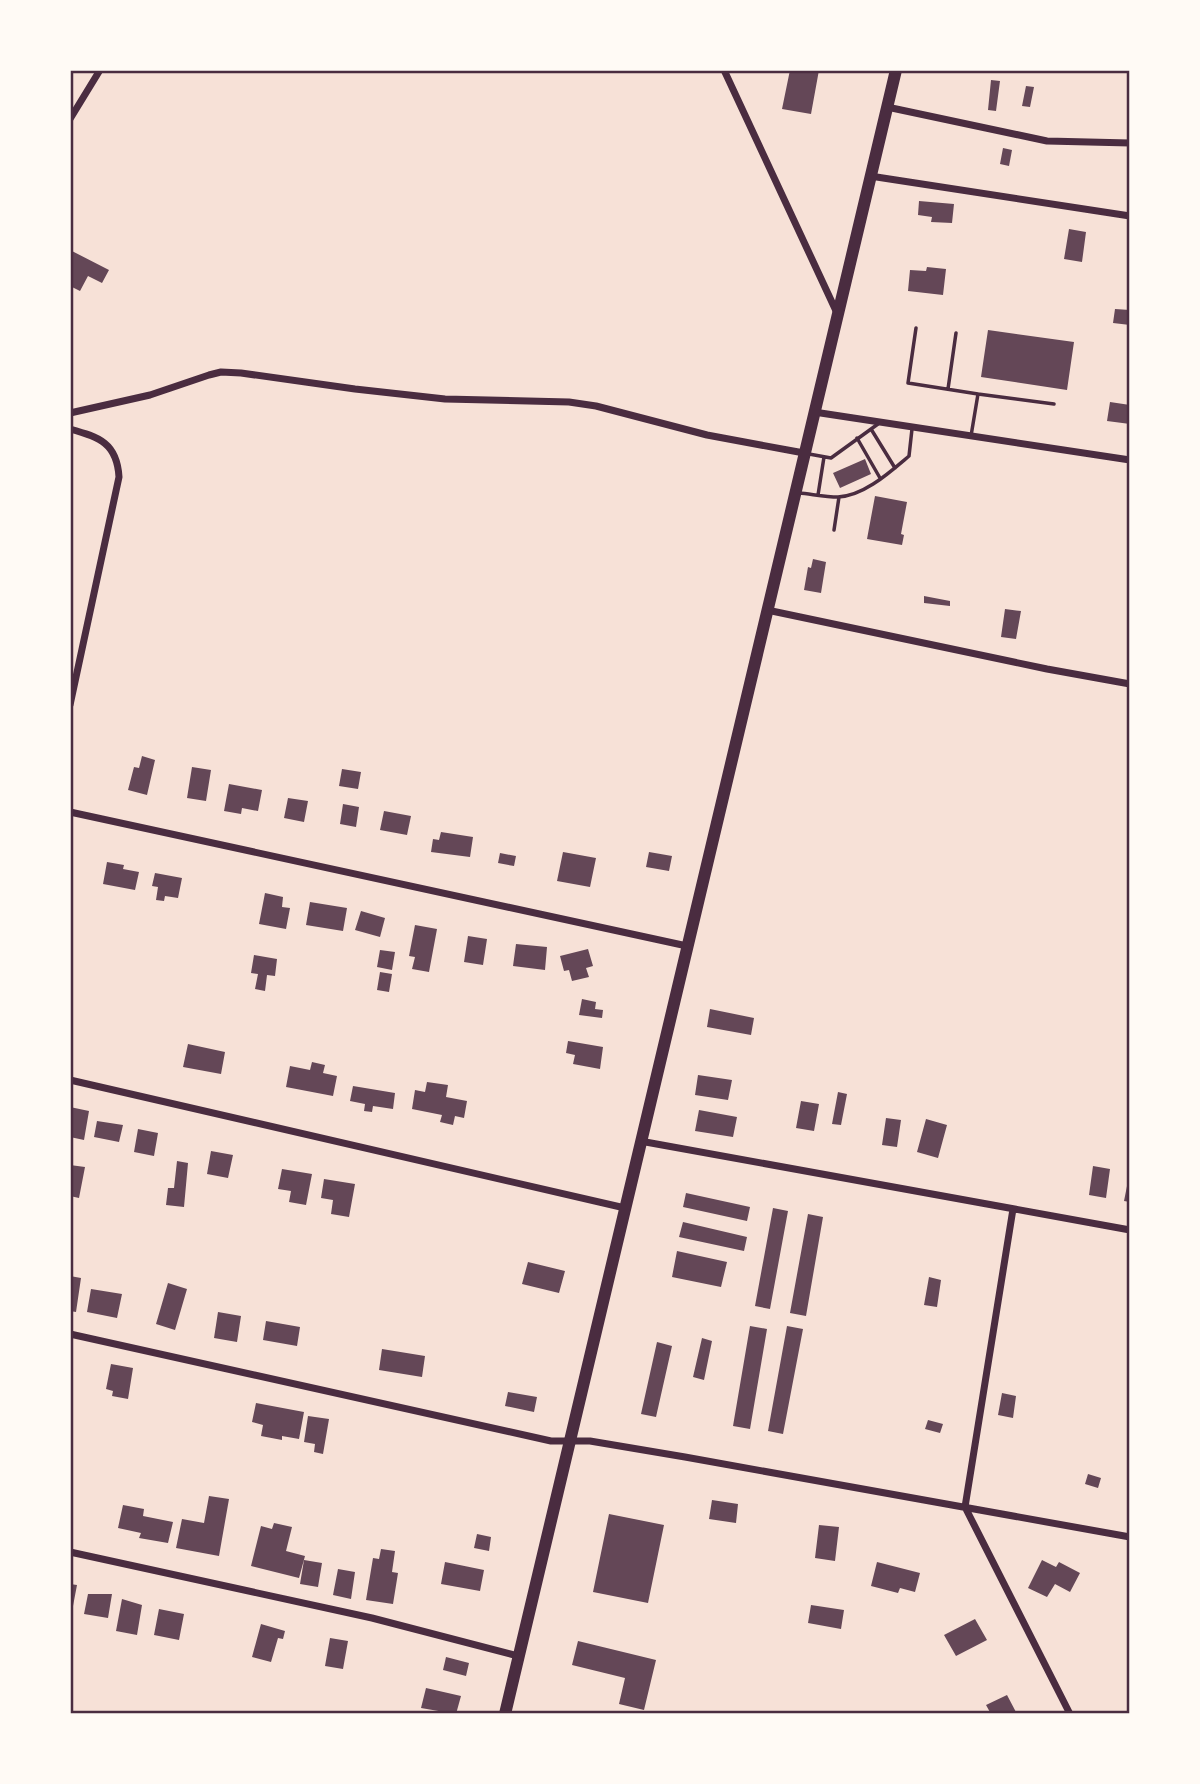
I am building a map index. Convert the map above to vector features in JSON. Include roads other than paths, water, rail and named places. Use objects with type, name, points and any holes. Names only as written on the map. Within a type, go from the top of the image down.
[{"type":"main road","points":[[505,1714],[896,70]]},
{"type":"street","points":[[70,119],[100,70]]},
{"type":"street","points":[[724,70],[837,314]]},
{"type":"street","points":[[887,107],[1047,141],[1130,143]]},
{"type":"street","points":[[870,176],[1130,216]]},
{"type":"street","points":[[70,413],[150,395],[220,372],[241,373],[355,390],[445,399],[569,402],[596,406],[707,435],[804,453]]},
{"type":"street","points":[[814,411],[1130,460]]},
{"type":"street","points":[[70,429],[92,435],[110,447],[118,463],[119,477],[70,705]]},
{"type":"street","points":[[767,609],[1047,669],[1130,684]]},
{"type":"street","points":[[70,812],[687,946]]},
{"type":"street","points":[[70,1080],[625,1208]]},
{"type":"street","points":[[640,1141],[1130,1230]]},
{"type":"street","points":[[1013,1209],[965,1507],[1070,1714]]},
{"type":"street","points":[[70,1334],[551,1441],[590,1441],[1130,1537]]},
{"type":"street","points":[[70,1552],[372,1618],[518,1656]]},
{"type":"lane","points":[[916,328],[908,383],[1054,404]]},
{"type":"lane","points":[[947,389],[956,334]]},
{"type":"lane","points":[[971,436],[978,394]]},
{"type":"lane","points":[[804,453],[831,457],[881,422]]},
{"type":"lane","points":[[795,493],[839,497],[856,493],[909,456],[913,427]]},
{"type":"lane","points":[[871,429],[895,468]]},
{"type":"lane","points":[[857,438],[880,478]]},
{"type":"lane","points":[[818,495],[824,457]]},
{"type":"lane","points":[[834,530],[839,497]]}]
